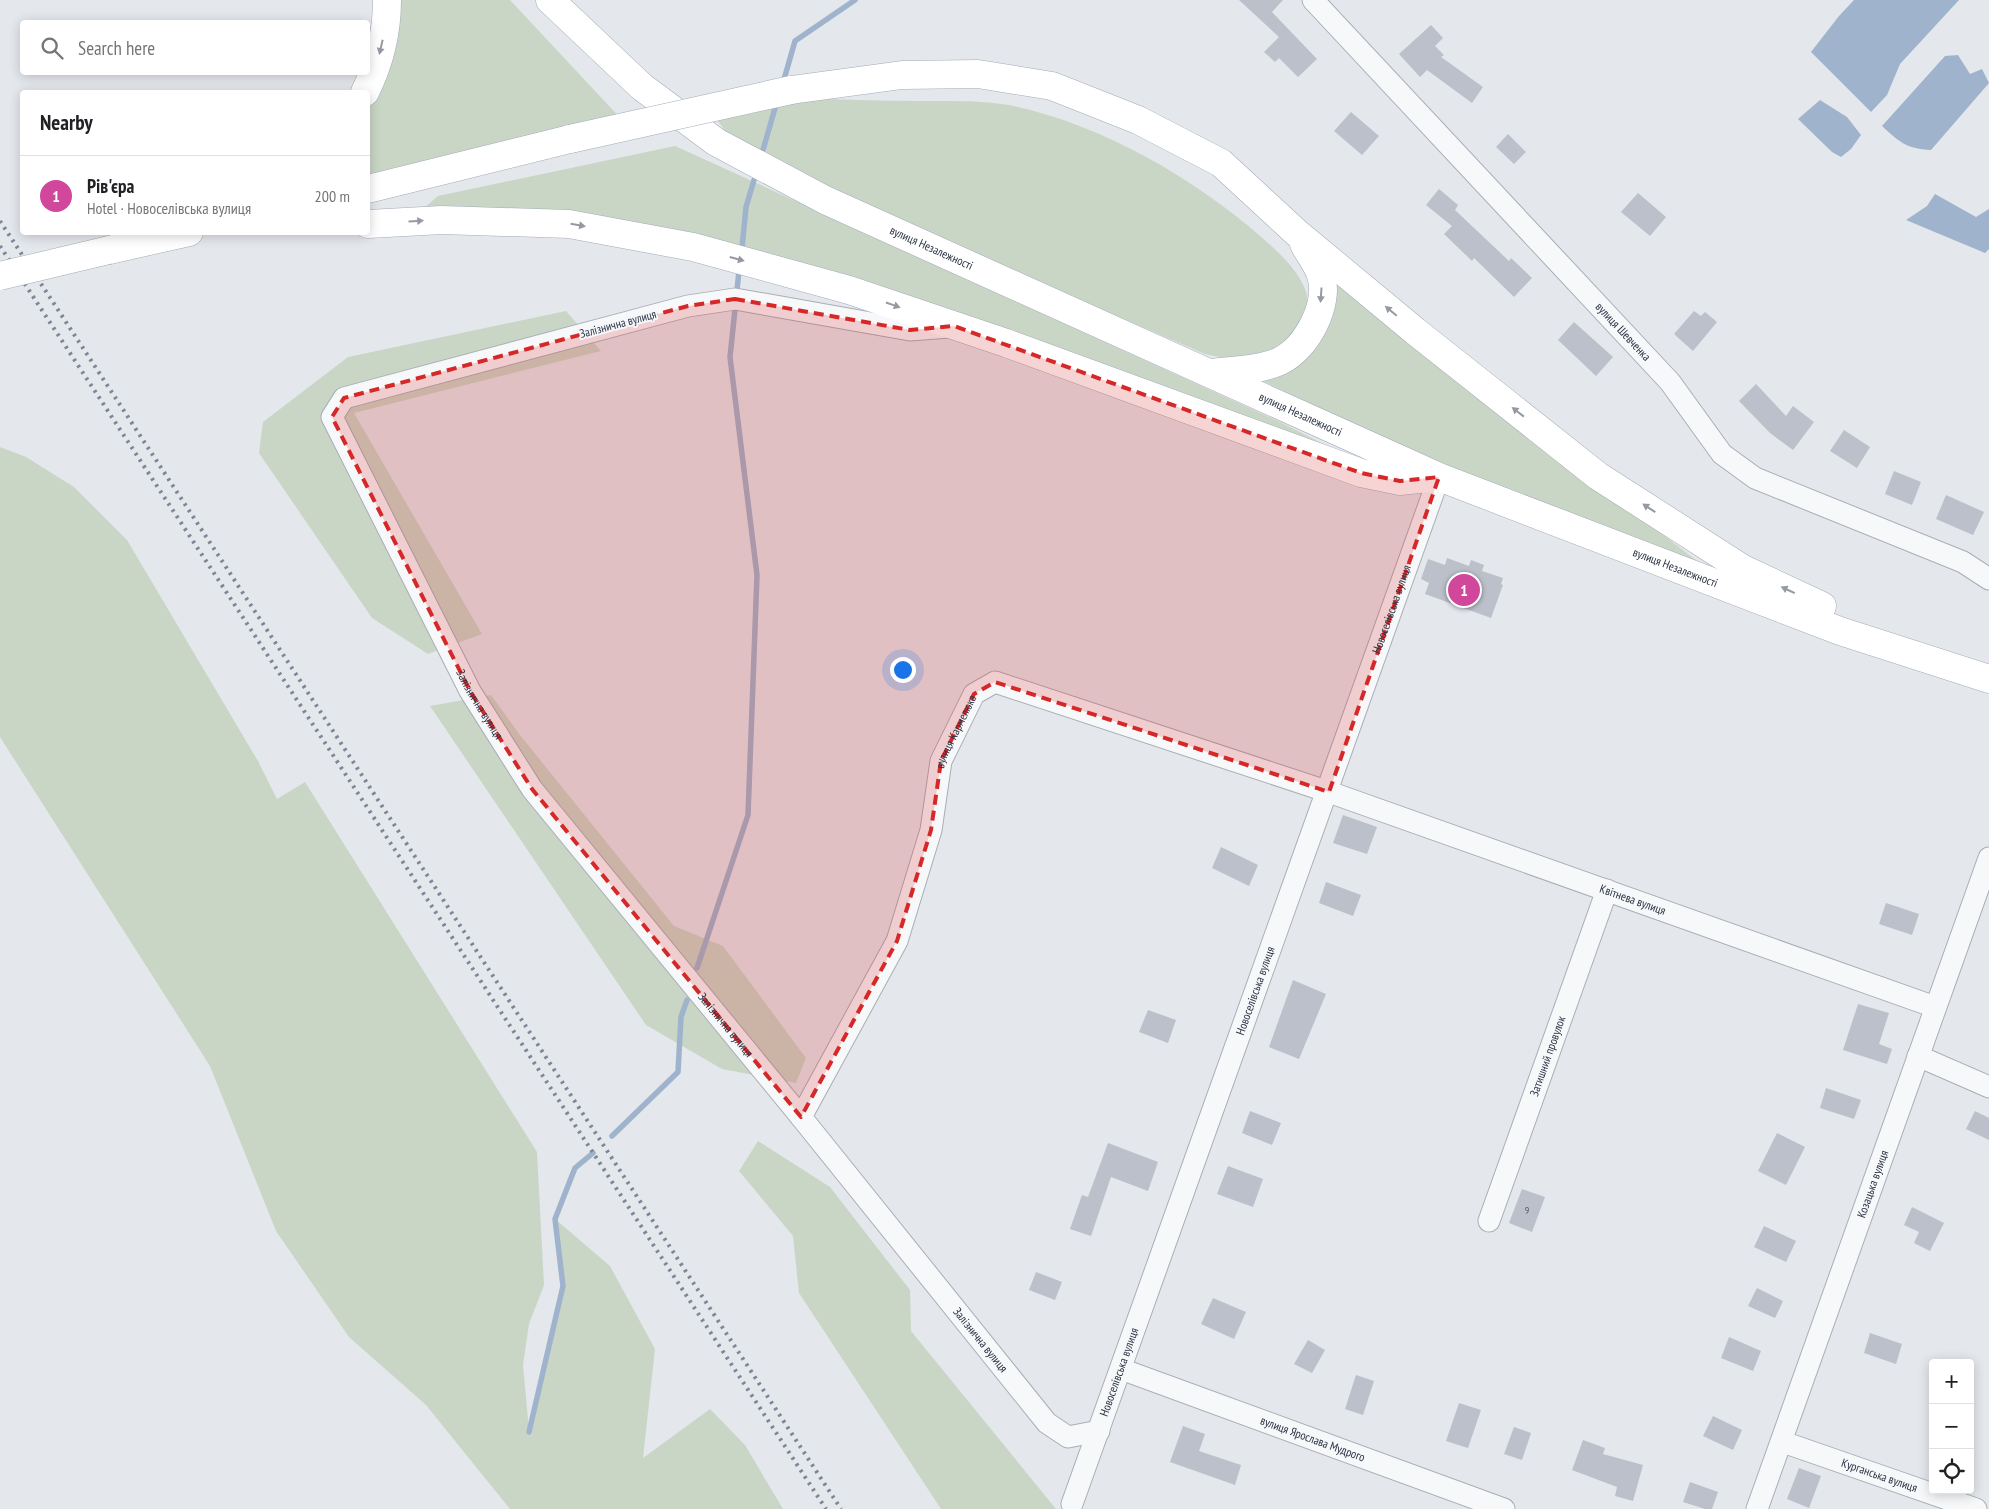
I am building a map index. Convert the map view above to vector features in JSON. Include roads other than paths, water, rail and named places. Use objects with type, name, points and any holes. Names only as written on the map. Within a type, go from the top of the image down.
[{"type":"main road","points":[[366,90],[379,56],[387,19],[387,0]]},
{"type":"main road","name":"вулиця Незалежності","points":[[550,0],[642,87],[716,142],[825,200],[1439,477],[1840,631],[1989,679]]},
{"type":"main road","points":[[370,189],[570,139],[792,90],[902,75],[978,74],[1052,86],[1138,120],[1221,164],[1298,234],[1415,331],[1598,476],[1744,569],[1943,664]]},
{"type":"main road","points":[[370,224],[442,220],[569,224],[693,247],[849,290],[1160,398],[1267,440],[1361,473],[1400,481],[1439,477]]},
{"type":"main road","points":[[1212,373],[1259,367],[1280,361],[1296,350],[1305,339],[1318,314],[1321,298],[1321,276],[1298,234]]},
{"type":"main road","points":[[0,276],[176,235]]},
{"type":"street","name":"вулиця Шевченка","points":[[1313,0],[1670,382],[1722,454],[1755,478],[1963,562],[1989,579]]},
{"type":"street","name":"Залізнична вулиця","points":[[954,326],[910,330],[735,299],[725,300],[688,306],[344,398],[332,416],[470,691],[532,789],[801,1117],[1047,1423],[1068,1437],[1099,1431]]},
{"type":"street","name":"Новоселівська вулиця","points":[[1072,1504],[1439,477]]},
{"type":"street","name":"вулиця Кармелюка","points":[[801,1117],[897,941],[931,830],[941,761],[974,694],[995,682],[1328,792]]},
{"type":"street","name":"Квітнева вулиця","points":[[1328,792],[1935,1007]]},
{"type":"street","name":"Козацька вулиця","points":[[1757,1509],[1783,1442],[1989,858]]},
{"type":"street","name":"Затишний провулок","points":[[1489,1221],[1607,890]]},
{"type":"street","points":[[1918,1056],[1989,1087]]},
{"type":"street","name":"вулиця Ярослава Мудрого","points":[[1121,1369],[1504,1509]]},
{"type":"street","name":"Курганська вулиця","points":[[1783,1442],[1976,1509]]},
{"type":"water","points":[[1854,0],[1959,0],[1900,64],[1887,95],[1871,112],[1811,52]]},
{"type":"water","points":[[1958,55],[1970,74],[1982,69],[1989,83],[1931,150],[1904,144],[1882,126],[1945,56]]},
{"type":"water","points":[[1820,100],[1847,117],[1861,135],[1851,149],[1841,157],[1832,152],[1798,119]]},
{"type":"water","points":[[1935,194],[1976,217],[1989,209],[1989,249],[1985,253],[1906,220],[1927,206]]},
{"type":"waterway","points":[[783,83],[795,41],[855,0]]},
{"type":"waterway","points":[[763,150],[777,101]]},
{"type":"waterway","points":[[742,248],[746,207],[754,180]]},
{"type":"waterway","points":[[697,968],[748,815],[757,575],[730,357],[739,271]]},
{"type":"waterway","points":[[612,1136],[678,1072],[681,1017],[687,1000]]},
{"type":"waterway","points":[[529,1432],[563,1286],[555,1219],[575,1168],[593,1153]]},
{"type":"railway","points":[[0,221],[841,1509]]},
{"type":"railway","points":[[0,246],[826,1509]]},
{"type":"place","name":"Рів'єра","points":[[1464,590]]}]
